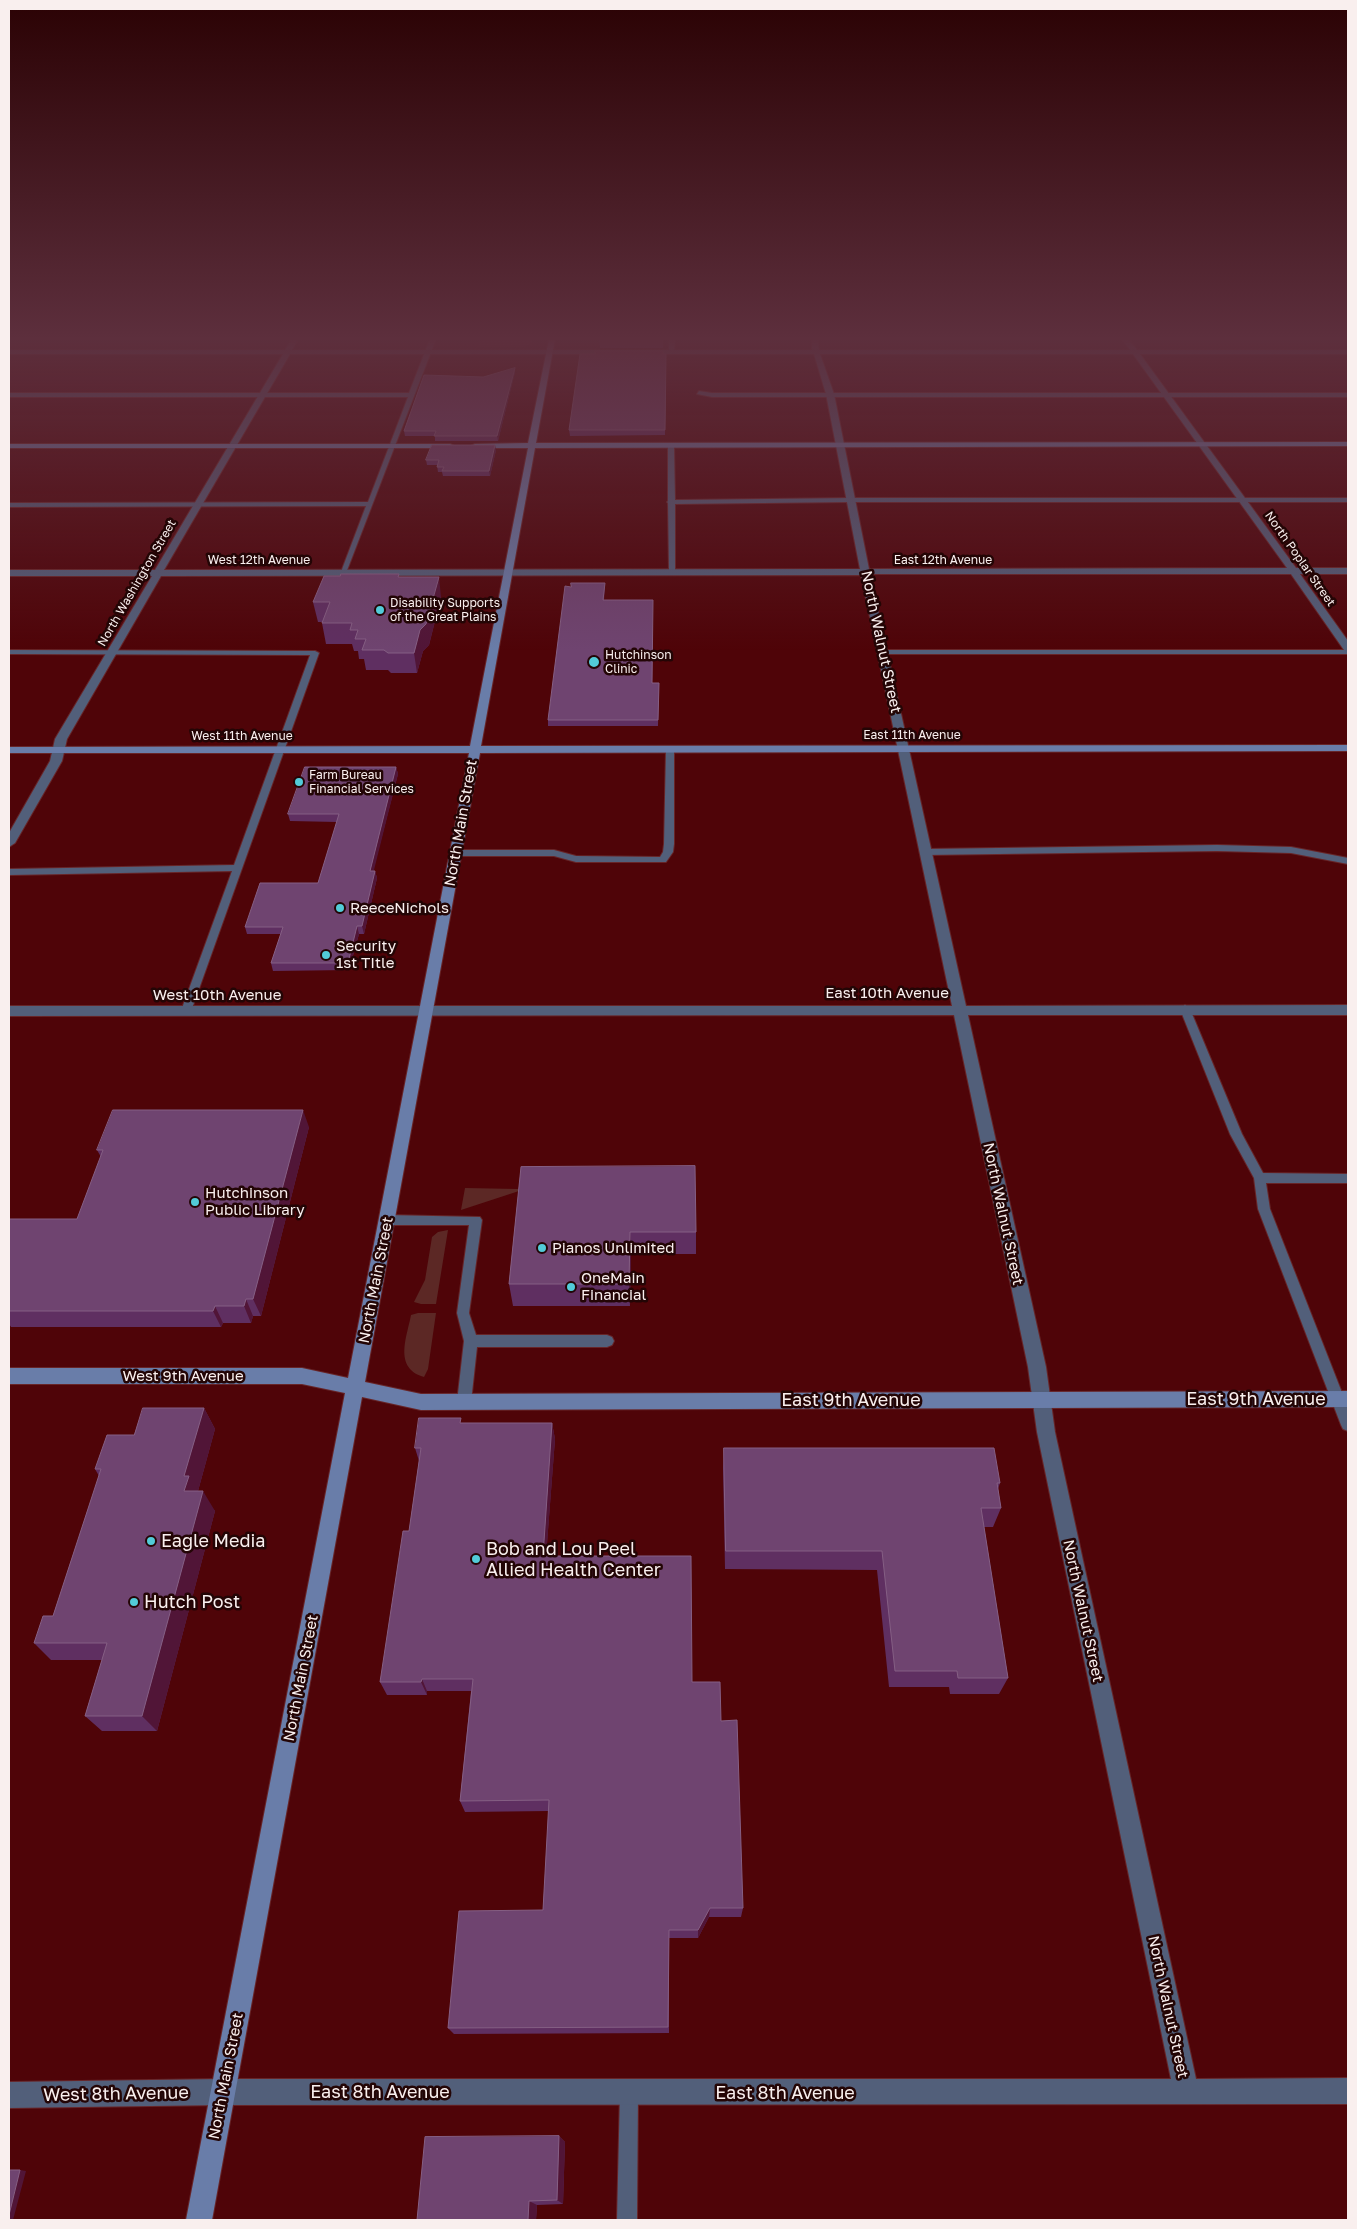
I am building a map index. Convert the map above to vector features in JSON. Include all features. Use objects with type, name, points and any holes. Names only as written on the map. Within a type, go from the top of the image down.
[{"type":"street","name":"North Washington Street","points":[[9,843],[52,768],[62,739],[234,443]]},
{"type":"street","name":"North Main Street","points":[[198,2220],[534,443]]},
{"type":"street","name":"North Poplar Street","points":[[1203,444],[1348,650]]},
{"type":"street","points":[[470,446],[1348,444]]},
{"type":"street","name":"North Walnut Street","points":[[840,445],[865,572],[1034,1357],[1040,1399],[1186,2091]]},
{"type":"street","points":[[9,446],[460,446]]},
{"type":"street","name":"East 12th Avenue","points":[[508,572],[1348,571]]},
{"type":"street","name":"West 12th Avenue","points":[[9,573],[508,572]]},
{"type":"street","name":"East 11th Avenue","points":[[475,749],[1348,748]]},
{"type":"street","name":"West 11th Avenue","points":[[9,750],[475,749]]},
{"type":"street","name":"East 10th Avenue","points":[[426,1010],[1348,1010]]},
{"type":"street","name":"West 10th Avenue","points":[[9,1011],[426,1010]]},
{"type":"street","name":"West 9th Avenue","points":[[9,1376],[302,1376],[355,1388]]},
{"type":"street","name":"East 9th Avenue","points":[[355,1388],[421,1402],[1343,1399]]},
{"type":"street","name":"East 8th Avenue","points":[[222,2092],[1348,2091]]},
{"type":"street","name":"West 8th Avenue","points":[[9,2095],[222,2092]]},
{"type":"lane","points":[[344,572],[394,443]]},
{"type":"lane","points":[[671,446],[672,571]]},
{"type":"lane","points":[[670,502],[1348,500]]},
{"type":"lane","points":[[9,505],[371,504]]},
{"type":"lane","points":[[883,652],[1348,650]]},
{"type":"lane","points":[[9,652],[315,653],[186,1011]]},
{"type":"lane","points":[[456,853],[554,853],[576,859],[663,860],[668,852],[669,844],[670,749]]},
{"type":"lane","points":[[925,852],[1216,848],[1290,850],[1348,861]]},
{"type":"lane","points":[[9,872],[237,868]]},
{"type":"lane","points":[[1185,1010],[1236,1134],[1260,1178],[1264,1209],[1343,1399],[1348,1425]]},
{"type":"lane","points":[[1260,1178],[1348,1178]]},
{"type":"lane","points":[[387,1220],[476,1220],[463,1313],[471,1341],[464,1402]]},
{"type":"lane","points":[[471,1341],[606,1341]]},
{"type":"lane","points":[[627,2220],[629,2092]]},
{"type":"shaded area","points":[[465,1188],[518,1189],[519,1191],[461,1210]]},
{"type":"shaded area","points":[[448,1230],[436,1304],[414,1302],[425,1280],[432,1237],[438,1232]]},
{"type":"shaded area","points":[[436,1313],[428,1369],[424,1377],[414,1373],[408,1367],[404,1351],[411,1315]]},
{"type":"building","points":[[432,445],[495,445],[489,471],[442,471],[444,467],[437,467],[439,460],[426,460]]},
{"type":"building","name":"Disability Supports of the Great Plains","points":[[341,574],[399,574],[398,577],[439,577],[426,624],[420,630],[414,653],[362,650],[366,639],[355,639],[358,630],[350,630],[352,623],[322,623],[330,602],[313,602],[324,576],[340,576]]},
{"type":"building","points":[[571,583],[605,583],[603,600],[653,600],[652,683],[659,683],[658,720],[548,720],[565,586],[571,587]]},
{"type":"building","points":[[305,767],[396,767],[370,871],[375,871],[362,926],[357,926],[348,963],[271,963],[283,927],[245,927],[260,883],[318,883],[339,814],[288,814]]},
{"type":"building","name":"Hutchinson Public Library","points":[[113,1110],[303,1110],[253,1299],[246,1299],[244,1306],[215,1306],[213,1311],[9,1311],[9,1219],[77,1219],[103,1150],[97,1150]]},
{"type":"building","points":[[695,1166],[696,1232],[630,1232],[629,1284],[509,1284],[521,1167]]},
{"type":"building","points":[[143,1408],[204,1408],[184,1476],[189,1476],[184,1491],[203,1491],[142,1716],[85,1716],[107,1643],[34,1643],[43,1616],[53,1616],[101,1469],[95,1469],[107,1435],[134,1435]]},
{"type":"building","points":[[419,1418],[461,1418],[460,1423],[552,1423],[543,1556],[691,1556],[692,1682],[720,1682],[721,1721],[737,1720],[743,1908],[710,1908],[698,1930],[669,1930],[668,2027],[448,2028],[459,1911],[543,1910],[549,1800],[460,1801],[473,1679],[422,1679],[421,1682],[380,1682],[403,1531],[409,1531],[421,1448],[415,1448]]},
{"type":"building","points":[[724,1448],[994,1448],[1000,1483],[997,1483],[1001,1508],[981,1508],[1008,1678],[958,1678],[957,1671],[895,1671],[882,1551],[726,1551]]},
{"type":"building","points":[[559,2136],[557,2200],[529,2201],[528,2220],[417,2220],[425,2137]]},
{"type":"building","points":[[9,2170],[20,2170],[9,2215]]},
{"type":"place","name":"Disability Supports of the Great Plains","points":[[380,610]]},
{"type":"place","name":"Hutchinson Clinic","points":[[594,662]]},
{"type":"place","name":"Farm Bureau Financial Services","points":[[299,782]]},
{"type":"place","name":"ReeceNichols","points":[[340,908]]},
{"type":"place","name":"Security 1st TItle","points":[[326,955]]},
{"type":"place","name":"Hutchinson Public Library","points":[[195,1202]]},
{"type":"place","name":"Pianos Unlimited","points":[[542,1248]]},
{"type":"place","name":"OneMain Financial","points":[[571,1287]]},
{"type":"place","name":"Eagle Media","points":[[151,1541]]},
{"type":"place","name":"Bob and Lou Peel Allied Health Center","points":[[476,1559]]},
{"type":"place","name":"Hutch Post","points":[[134,1602]]}]
